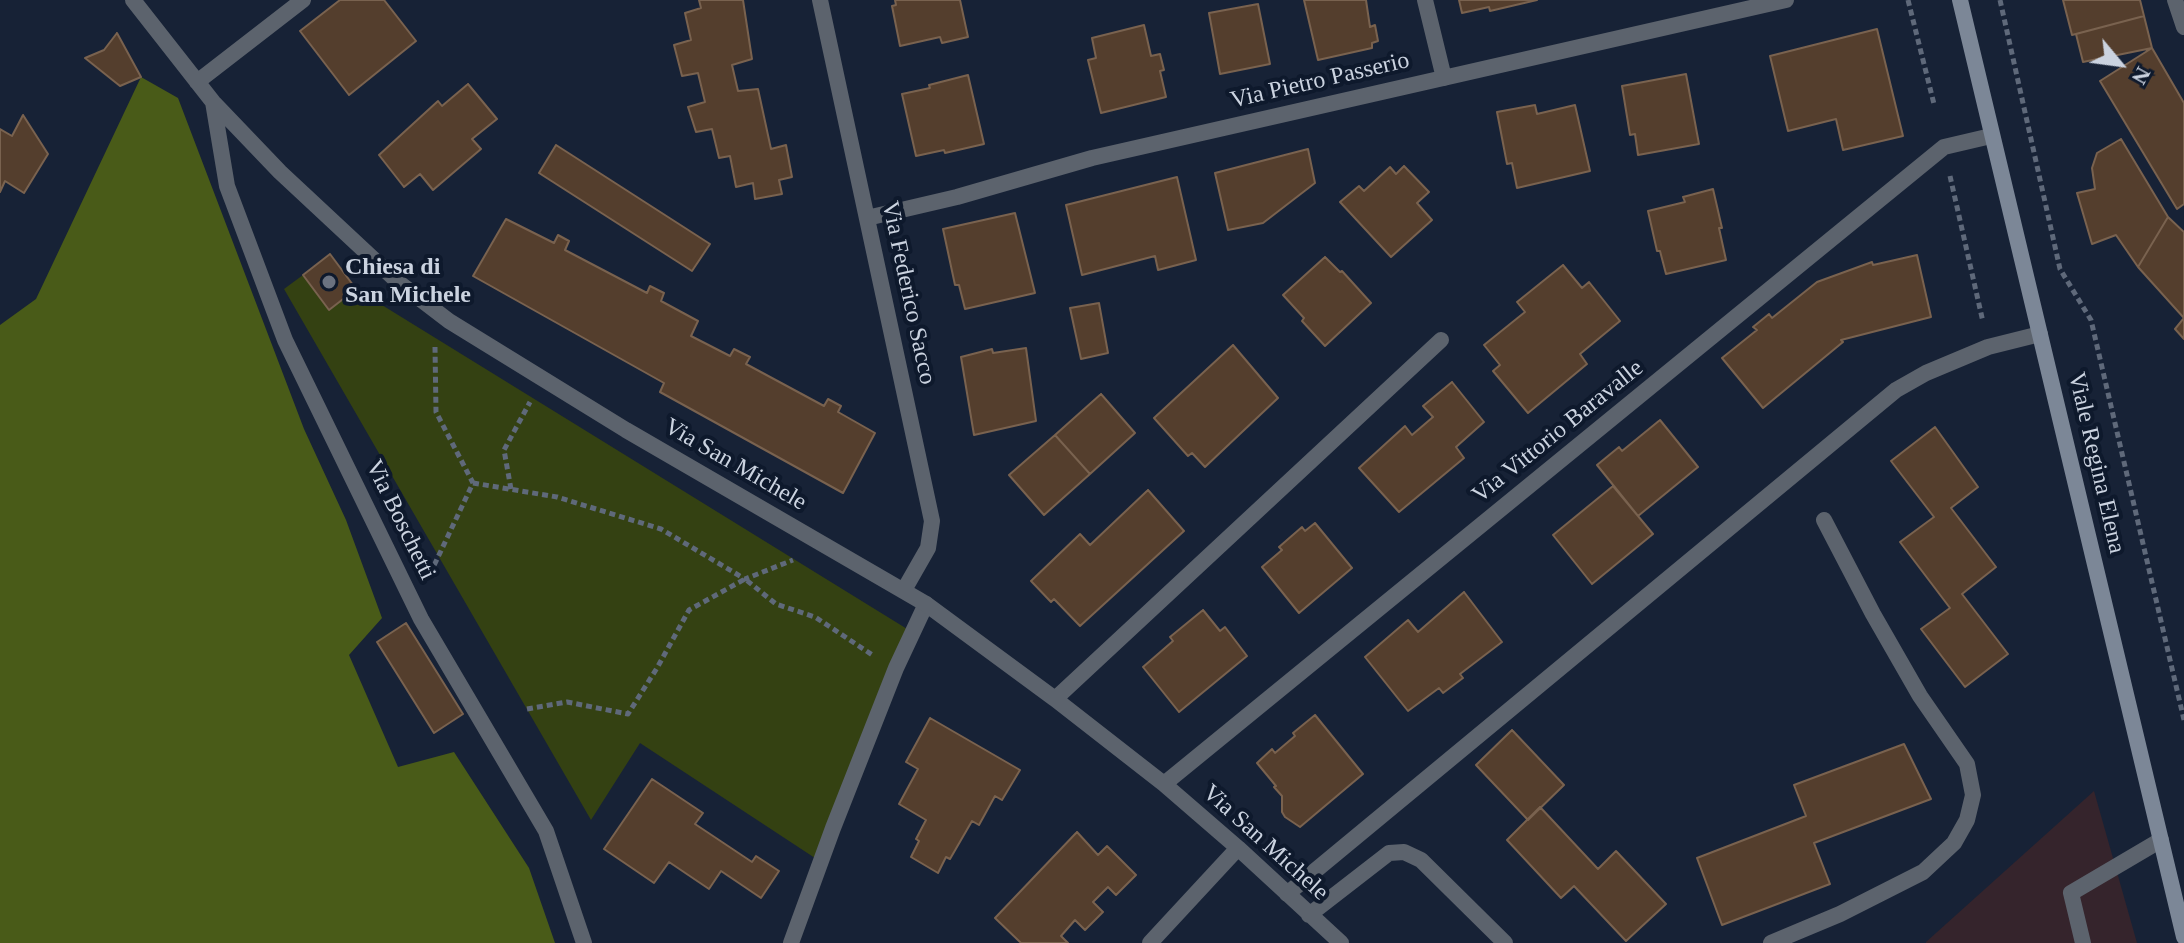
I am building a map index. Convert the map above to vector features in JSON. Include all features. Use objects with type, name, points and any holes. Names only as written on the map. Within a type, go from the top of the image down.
[{"type":"main road","name":"Viale Regina Elena","points":[[1960,0],[2184,937]]},
{"type":"street","name":"Via San Michele","points":[[133,0],[213,102],[280,172],[398,282],[449,321],[626,430],[926,604],[1164,784],[1341,943]]},
{"type":"street","points":[[197,82],[303,0]]},
{"type":"street","name":"Via Federico Sacco","points":[[820,0],[932,521],[928,548],[904,590]]},
{"type":"street","points":[[1425,0],[1444,78]]},
{"type":"street","name":"Via Pietro Passerio","points":[[867,218],[957,197],[1092,158],[1786,0]]},
{"type":"street","points":[[2175,0],[2184,27]]},
{"type":"street","name":"Via Boschetti","points":[[213,102],[227,186],[285,340],[414,605],[546,831],[584,943]]},
{"type":"street","name":"Via Vittorio Baravalle","points":[[1164,784],[1944,147],[1991,136]]},
{"type":"street","points":[[1287,894],[1896,390],[1926,373],[1988,347],[2040,334]]},
{"type":"street","points":[[1055,699],[1441,340]]},
{"type":"street","points":[[1771,943],[1840,914],[1923,872],[1954,843],[1967,820],[1973,795],[1967,764],[1920,696],[1824,520]]},
{"type":"street","points":[[791,943],[896,668],[926,604]]},
{"type":"street","points":[[2083,943],[2071,893],[2161,840]]},
{"type":"street","points":[[1150,943],[1238,848]]},
{"type":"street","points":[[1309,915],[1389,853],[1404,852],[1421,860],[1505,943]]},
{"type":"path","points":[[1908,0],[1934,104]]},
{"type":"path","points":[[2000,0],[2060,269],[2091,320],[2184,720]]},
{"type":"path","points":[[1950,175],[1988,347]]},
{"type":"path","points":[[435,338],[436,412],[473,483]]},
{"type":"path","points":[[511,489],[504,450],[532,398]]},
{"type":"path","points":[[414,605],[473,483]]},
{"type":"path","points":[[473,483],[557,497],[661,529],[745,579],[776,604],[815,617],[896,668]]},
{"type":"path","points":[[527,709],[567,702],[628,714],[689,610],[745,579],[794,559]]},
{"type":"shaded area","points":[[2094,791],[2137,943],[1926,943],[1926,942]]},
{"type":"green space","points":[[141,77],[178,98],[304,429],[346,520],[382,618],[349,655],[398,767],[454,752],[529,868],[555,943],[0,943],[0,325],[36,299]]},
{"type":"green space","points":[[303,275],[329,310],[356,289],[912,632],[821,862],[640,743],[591,820],[284,289]]},
{"type":"building","points":[[340,0],[384,0],[416,41],[349,95],[300,31]]},
{"type":"building","points":[[699,0],[743,0],[752,59],[732,65],[738,91],[758,89],[771,149],[786,145],[792,177],[779,180],[782,194],[755,199],[753,183],[736,187],[730,156],[719,158],[712,129],[696,132],[688,107],[705,102],[698,73],[682,76],[674,45],[691,40],[685,13],[701,8]]},
{"type":"building","points":[[895,0],[960,0],[968,37],[942,43],[940,37],[900,46],[892,6],[896,5]]},
{"type":"building","points":[[1304,0],[1366,0],[1370,27],[1375,25],[1378,41],[1372,43],[1372,48],[1318,60]]},
{"type":"building","points":[[1459,0],[1537,0],[1490,11],[1489,7],[1462,13]]},
{"type":"building","points":[[2063,0],[2140,0],[2144,16],[2072,35]]},
{"type":"building","points":[[1258,4],[1270,64],[1220,74],[1209,13]]},
{"type":"building","points":[[2144,16],[2152,48],[2083,62],[2076,34]]},
{"type":"building","points":[[1144,25],[1151,56],[1160,54],[1166,97],[1101,113],[1088,60],[1096,58],[1092,38]]},
{"type":"building","points":[[1877,29],[1903,136],[1843,150],[1836,119],[1788,131],[1770,56]]},
{"type":"building","points":[[117,33],[141,77],[120,86],[85,58],[104,50]]},
{"type":"building","points":[[2152,48],[2184,103],[2184,204],[2177,209],[2100,81]]},
{"type":"building","points":[[1686,74],[1699,144],[1638,155],[1635,134],[1630,135],[1622,86]]},
{"type":"building","points":[[968,75],[984,144],[916,156],[902,94]]},
{"type":"building","points":[[468,84],[497,119],[472,139],[481,149],[433,190],[420,174],[404,187],[379,155],[438,101],[442,106]]},
{"type":"building","points":[[1535,105],[1537,114],[1575,105],[1590,171],[1517,188],[1512,163],[1507,164],[1497,112]]},
{"type":"building","points":[[23,115],[48,154],[24,193],[5,181],[0,192],[0,129],[12,136]]},
{"type":"building","points":[[2121,139],[2168,217],[2138,267],[2116,235],[2092,244],[2077,193],[2095,189],[2092,168],[2097,153]]},
{"type":"building","points":[[556,145],[710,244],[692,271],[539,173]]},
{"type":"building","points":[[1308,149],[1315,183],[1263,223],[1228,230],[1215,173]]},
{"type":"building","points":[[1404,166],[1429,192],[1417,203],[1432,220],[1391,257],[1340,202],[1359,186],[1364,191],[1390,167],[1396,174]]},
{"type":"building","points":[[1177,177],[1196,260],[1158,270],[1155,256],[1082,275],[1066,205]]},
{"type":"building","points":[[1713,189],[1726,260],[1666,274],[1648,211],[1685,202],[1683,197]]},
{"type":"building","points":[[1015,213],[1035,293],[965,309],[959,285],[955,285],[943,229]]},
{"type":"building","points":[[2168,217],[2184,232],[2184,318],[2138,267]]},
{"type":"building","points":[[506,219],[554,243],[558,235],[569,241],[565,250],[647,293],[650,286],[664,293],[661,301],[698,321],[691,336],[730,356],[734,349],[750,357],[746,364],[824,406],[828,399],[841,406],[838,412],[875,433],[843,493],[660,392],[664,383],[473,276]]},
{"type":"building","name":"Chiesa di San Michele","points":[[330,254],[356,289],[329,310],[303,275]]},
{"type":"building","points":[[1917,255],[1931,317],[1841,340],[1843,342],[1763,408],[1722,358],[1757,330],[1753,327],[1769,314],[1772,318],[1817,282],[1872,262],[1873,265]]},
{"type":"building","points":[[1325,257],[1371,303],[1325,346],[1283,295]]},
{"type":"building","points":[[1563,265],[1582,288],[1589,282],[1620,321],[1580,354],[1587,364],[1528,413],[1493,371],[1500,365],[1484,345],[1525,312],[1517,302]]},
{"type":"building","points":[[1099,303],[1108,353],[1081,359],[1070,308]]},
{"type":"building","points":[[2184,318],[2184,339],[2175,329]]},
{"type":"building","points":[[1233,345],[1278,398],[1205,467],[1192,453],[1188,456],[1154,418]]},
{"type":"building","points":[[1026,348],[1036,421],[974,435],[961,357],[992,349],[993,353]]},
{"type":"building","points":[[1452,382],[1484,422],[1456,447],[1464,458],[1399,512],[1359,468],[1405,426],[1412,435],[1433,417],[1423,406]]},
{"type":"building","points":[[1101,394],[1135,433],[1090,474],[1055,435]]},
{"type":"building","points":[[1660,420],[1698,467],[1638,516],[1597,465],[1619,447],[1622,451]]},
{"type":"building","points":[[1935,427],[1978,487],[1951,508],[1996,567],[1962,594],[2008,654],[1965,687],[1921,629],[1950,608],[1900,542],[1934,517],[1891,461]]},
{"type":"building","points":[[1055,435],[1090,474],[1044,515],[1009,475]]},
{"type":"building","points":[[1613,486],[1653,534],[1592,584],[1553,535]]},
{"type":"building","points":[[1148,490],[1184,531],[1080,626],[1031,581],[1080,534],[1090,545]]},
{"type":"building","points":[[1315,523],[1352,568],[1299,613],[1262,567],[1302,527],[1305,531]]},
{"type":"building","points":[[1464,592],[1502,642],[1460,674],[1463,678],[1443,693],[1439,688],[1408,711],[1365,657],[1408,620],[1418,632]]},
{"type":"building","points":[[1203,610],[1220,631],[1225,627],[1247,656],[1179,712],[1143,667],[1173,641],[1170,637]]},
{"type":"building","points":[[406,623],[463,714],[434,733],[377,642]]},
{"type":"building","points":[[1315,715],[1363,774],[1300,827],[1285,817],[1282,796],[1257,763],[1272,749],[1275,753]]},
{"type":"building","points":[[930,718],[1020,770],[1002,800],[995,796],[979,825],[972,821],[938,873],[911,857],[926,820],[899,804],[918,769],[906,762]]},
{"type":"building","points":[[1512,730],[1564,785],[1528,820],[1476,765]]},
{"type":"building","points":[[1904,744],[1931,799],[1814,843],[1830,884],[1722,925],[1697,858],[1806,816],[1794,785]]},
{"type":"building","points":[[652,779],[703,813],[695,824],[752,862],[756,856],[779,871],[761,898],[721,871],[709,889],[669,862],[654,883],[604,849]]},
{"type":"building","points":[[1540,807],[1598,869],[1616,851],[1666,904],[1626,941],[1574,886],[1561,898],[1507,840]]},
{"type":"building","points":[[1077,832],[1098,855],[1107,846],[1136,875],[1116,895],[1108,887],[1093,902],[1103,912],[1085,930],[1075,920],[1061,936],[1068,943],[1021,943],[995,918]]},
{"type":"place","name":"Chiesa di San Michele","points":[[329,282]]}]
